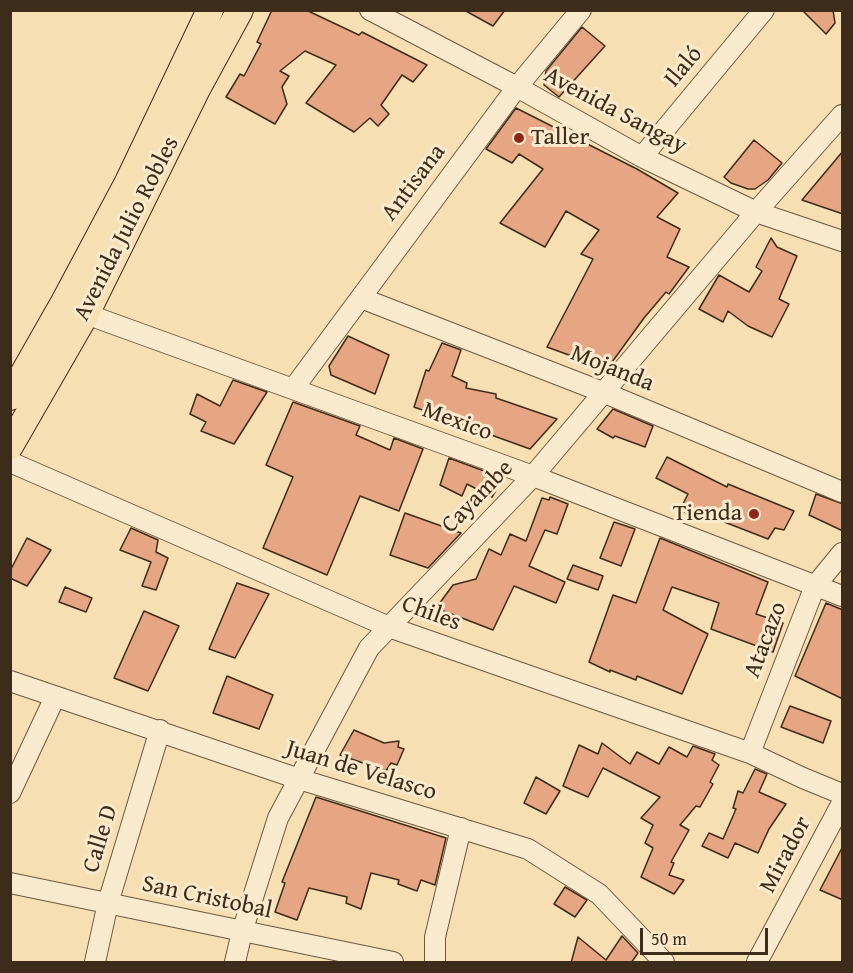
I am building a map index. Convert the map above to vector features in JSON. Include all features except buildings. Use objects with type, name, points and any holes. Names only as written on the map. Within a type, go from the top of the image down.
[{"type":"main road","name":"Avenida Julio Robles","points":[[10,397],[128,182],[210,10]]},
{"type":"main road","name":"Avenida Julio Robles","points":[[10,446],[86,314],[197,89],[240,10]]},
{"type":"street","name":"Avenida Sangay","points":[[370,10],[517,87],[642,157],[756,212],[843,241]]},
{"type":"street","name":"Antisana","points":[[293,389],[517,87],[581,10]]},
{"type":"street","name":"Ilaló","points":[[642,157],[764,10]]},
{"type":"street","name":"Cayambe","points":[[235,963],[242,932],[278,818],[369,648],[533,476],[756,212],[843,115]]},
{"type":"street","name":"Mojanda","points":[[361,298],[605,393],[843,492]]},
{"type":"street","name":"Mexico","points":[[86,314],[533,476],[843,596]]},
{"type":"street","name":"Chiles","points":[[10,462],[389,627],[750,753],[802,778],[843,794]]},
{"type":"street","name":"Atacazo","points":[[750,753],[814,586],[843,552]]},
{"type":"street","name":"Juan de Velasco","points":[[10,681],[299,779],[528,849],[599,894],[664,963]]},
{"type":"street","points":[[10,793],[55,697]]},
{"type":"street","name":"Calle D","points":[[95,963],[108,903],[160,730]]},
{"type":"street","name":"Mirador","points":[[757,963],[843,803]]},
{"type":"street","points":[[435,963],[435,938],[460,828]]},
{"type":"street","name":"San Cristobal","points":[[10,884],[393,963]]},
{"type":"place","name":"Taller","points":[[519,138]]},
{"type":"place","name":"Tienda","points":[[754,514]]}]
